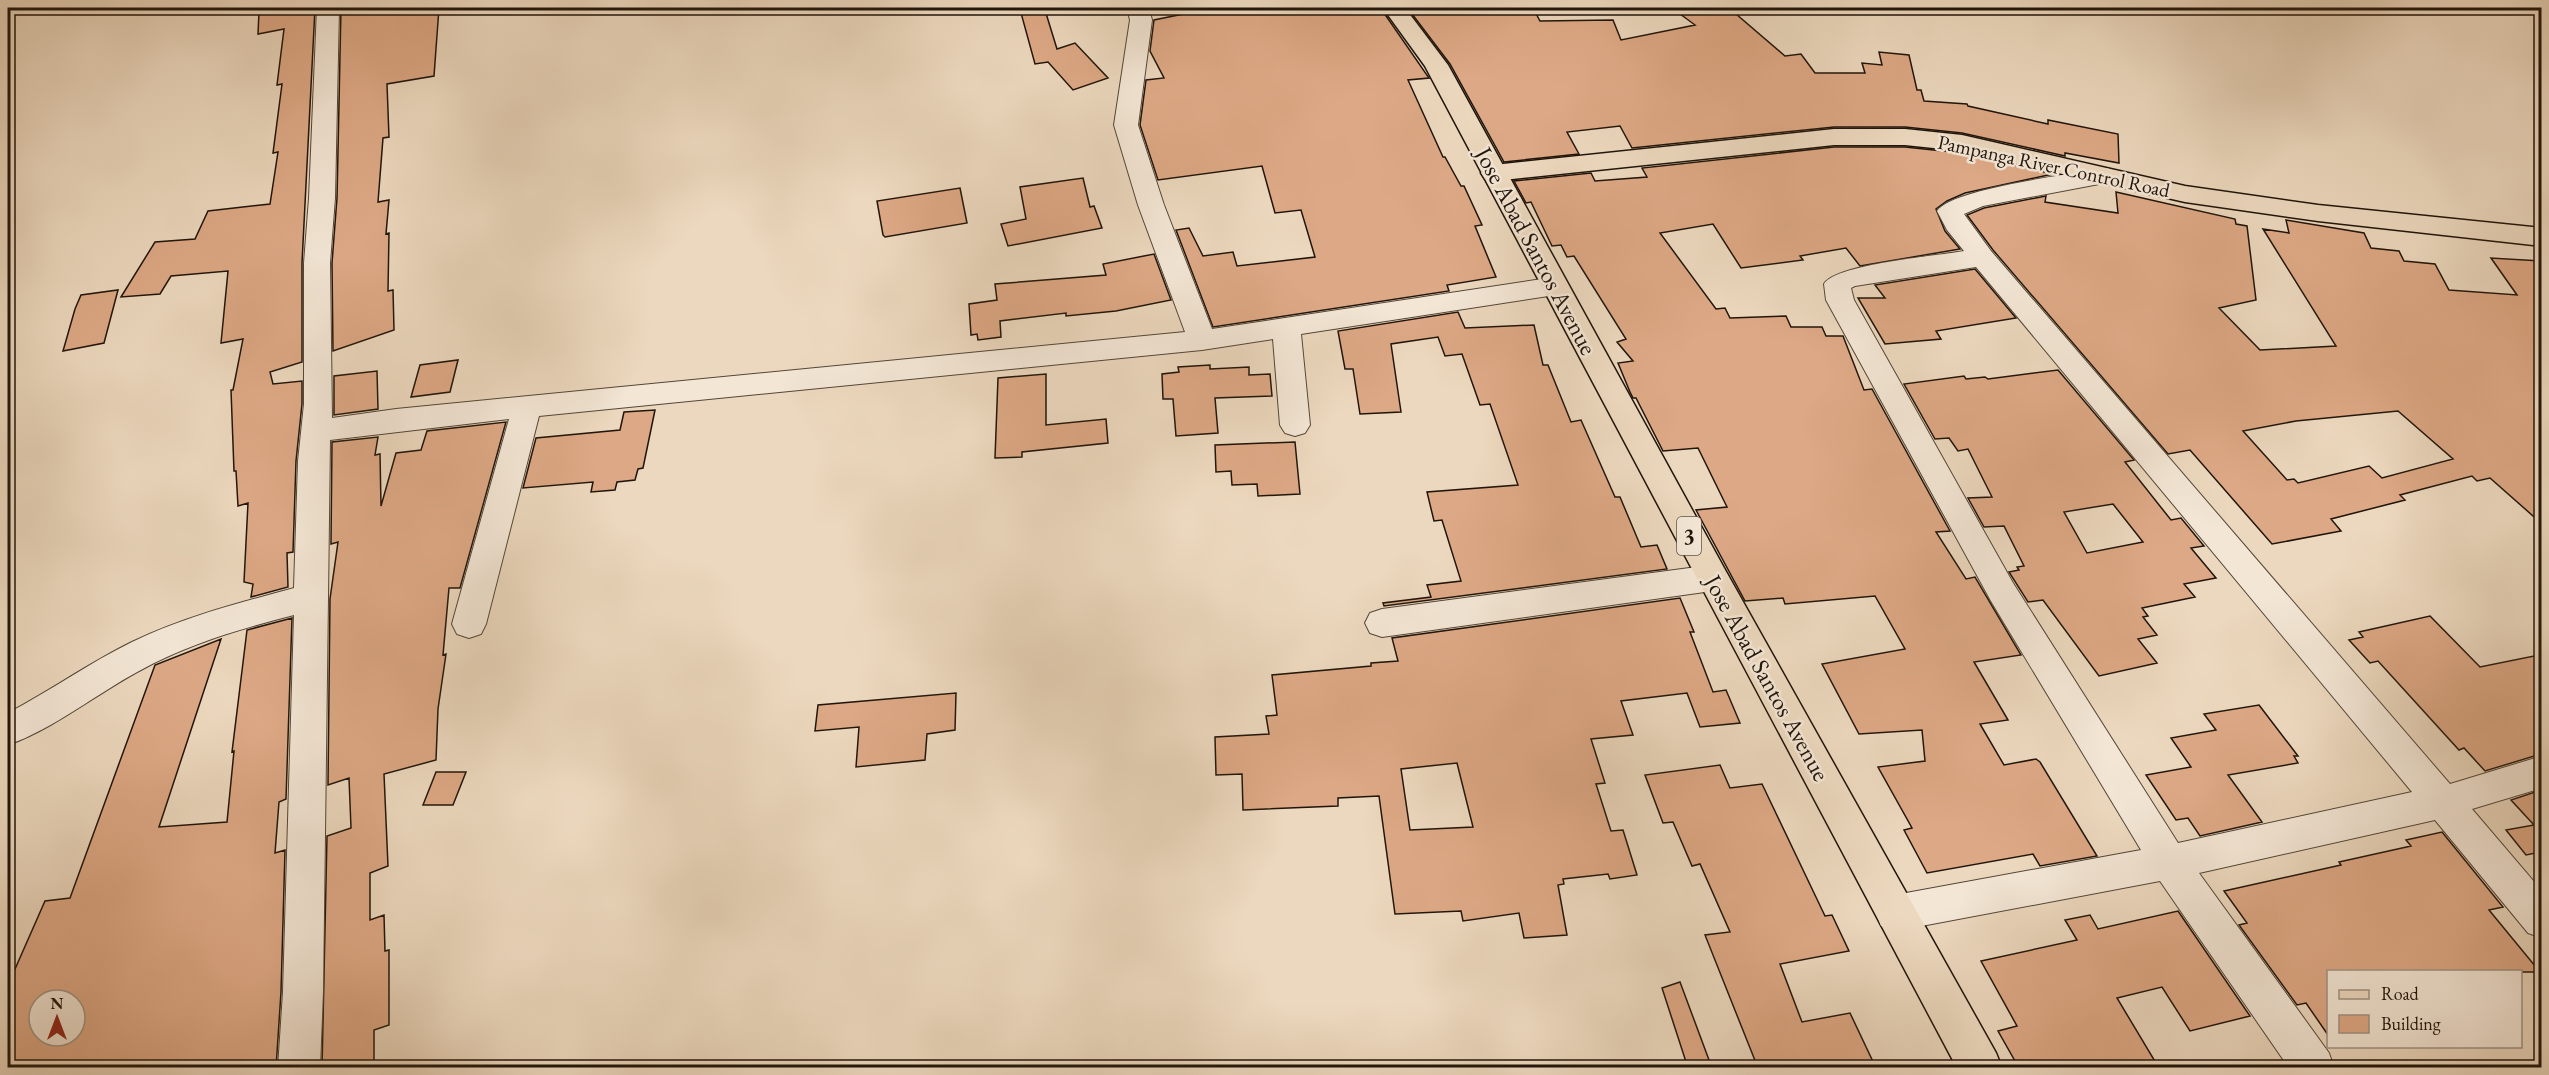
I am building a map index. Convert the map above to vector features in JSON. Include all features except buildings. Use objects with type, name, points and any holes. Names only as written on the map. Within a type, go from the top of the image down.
[{"type":"main road","name":"Jose Abad Santos Avenue","points":[[1394,8],[1436,64],[1712,578],[1981,1068]]},
{"type":"main road","name":"Pampanga River Control Road","points":[[1494,173],[1834,137],[1905,137],[1962,143],[2185,194],[2318,213],[2541,237]]},
{"type":"street","points":[[298,1068],[303,992],[312,482],[320,404],[317,263],[322,198],[328,8]]},
{"type":"street","points":[[1138,8],[1141,20],[1126,125],[1151,205],[1202,340]]},
{"type":"street","points":[[2106,176],[1977,199],[1950,211],[1956,224],[1982,258],[2541,920]]},
{"type":"street","points":[[1982,258],[1849,278],[1837,285],[1840,300],[2002,592],[2169,862],[2314,1068]]},
{"type":"street","points":[[316,431],[396,420],[1202,340],[1555,286]]},
{"type":"street","points":[[1286,326],[1295,425]]},
{"type":"street","points":[[470,624],[528,408]]},
{"type":"street","points":[[1382,623],[1712,578]]},
{"type":"street","points":[[8,730],[48,710],[111,670],[148,650],[213,625],[311,597]]},
{"type":"street","points":[[1895,913],[2169,862],[2443,802],[2541,772]]}]
